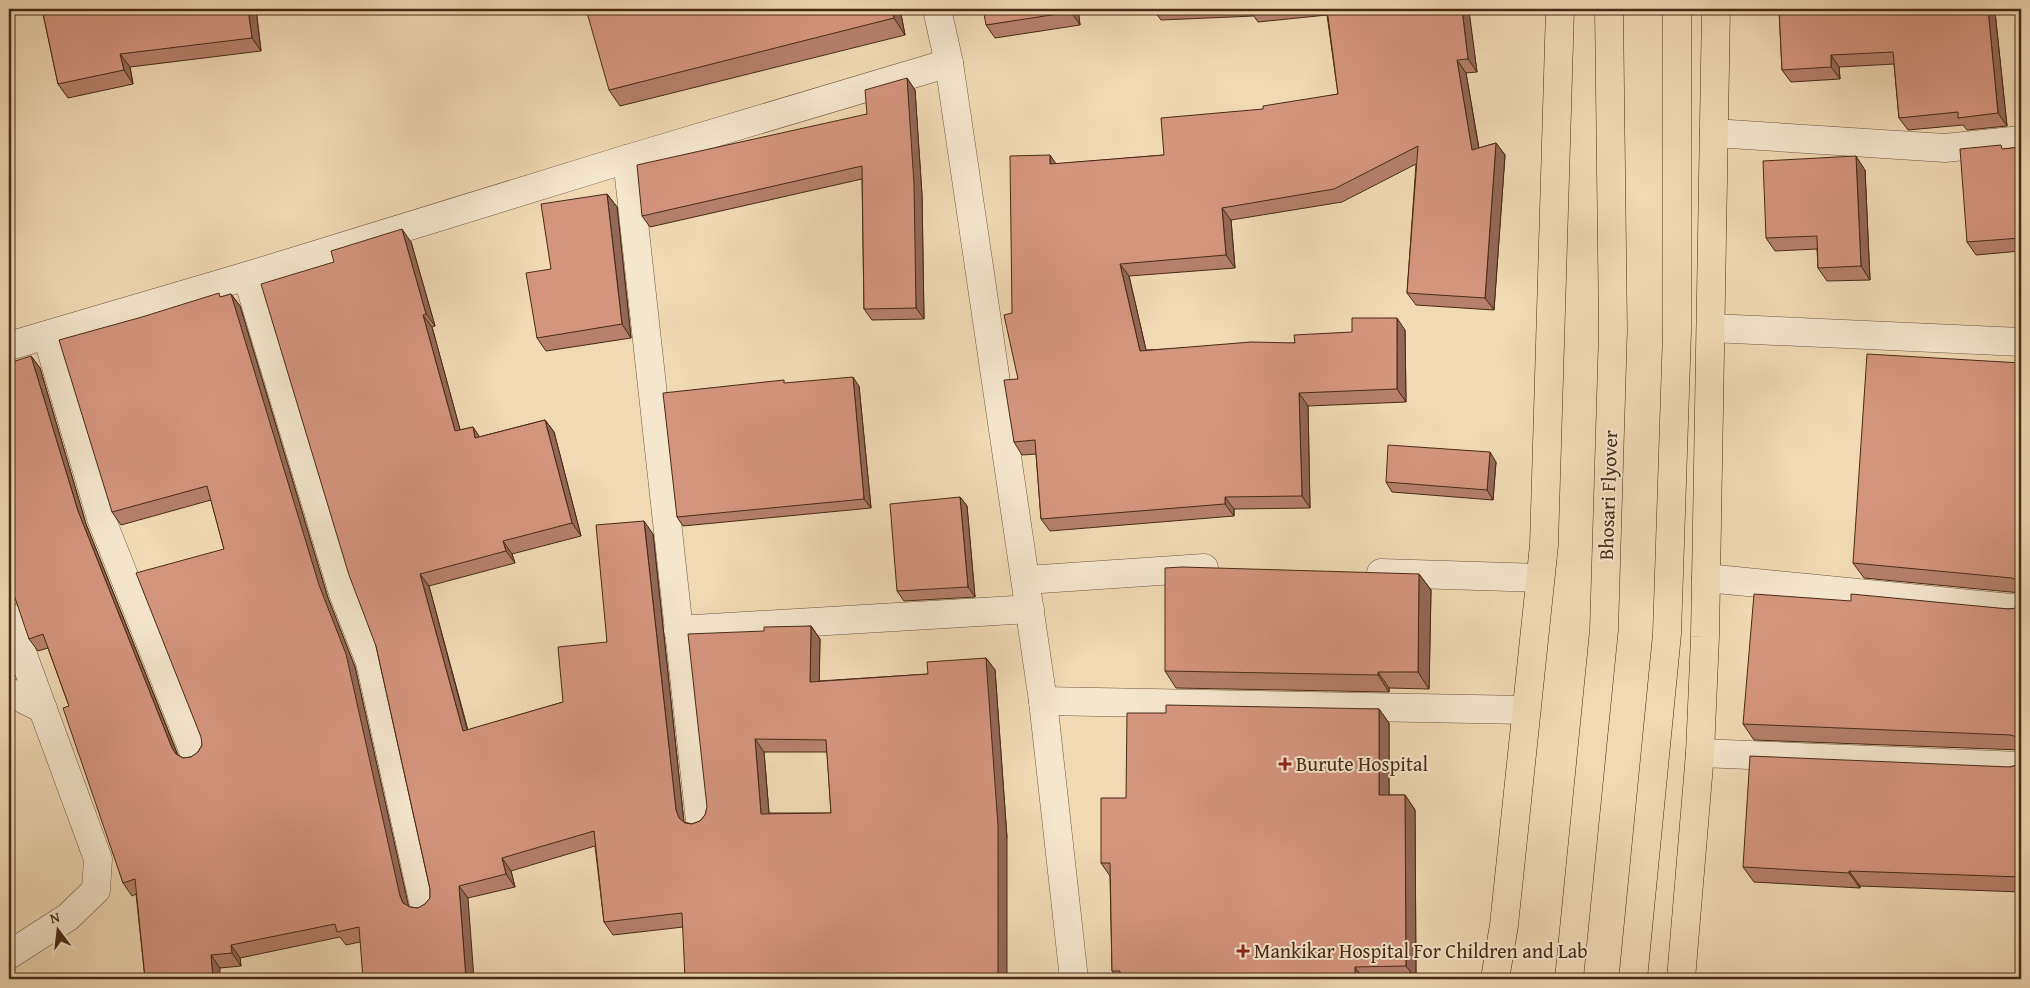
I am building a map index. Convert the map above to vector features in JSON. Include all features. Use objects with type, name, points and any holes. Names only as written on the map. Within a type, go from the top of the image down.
[{"type":"main road","points":[[1495,979],[1504,925],[1544,545],[1560,9]]},
{"type":"main road","name":"Bhosari Flyover","points":[[1569,979],[1604,630],[1613,330],[1609,9]]},
{"type":"main road","points":[[1633,979],[1667,634],[1677,332],[1677,9]]},
{"type":"main road","points":[[1681,979],[1700,753],[1706,578],[1716,9]]},
{"type":"street","points":[[937,9],[949,63],[1026,580],[1043,701],[1074,979]]},
{"type":"street","points":[[9,346],[247,276],[627,159],[949,63]]},
{"type":"street","points":[[1714,133],[1946,148],[2021,140]]},
{"type":"street","points":[[627,159],[700,821]]},
{"type":"street","points":[[247,276],[343,594],[370,662],[424,904]]},
{"type":"street","points":[[1711,328],[2021,342]]},
{"type":"street","points":[[47,336],[102,518],[195,755]]},
{"type":"street","points":[[1026,580],[1193,568],[1232,569]]},
{"type":"street","points":[[1360,572],[1540,578]]},
{"type":"street","points":[[1706,578],[2021,609]]},
{"type":"street","points":[[678,630],[1030,609]]},
{"type":"street","points":[[9,617],[98,859],[96,890],[68,917],[9,955]]},
{"type":"street","points":[[9,692],[43,709]]},
{"type":"street","points":[[1043,701],[1526,710]]},
{"type":"street","points":[[1700,753],[2021,766]]},
{"type":"building","points":[[42,9],[248,9],[252,38],[120,54],[124,70],[58,84]]},
{"type":"building","points":[[586,9],[892,9],[894,18],[609,90]]},
{"type":"building","points":[[983,9],[1071,9],[1071,12],[986,25]]},
{"type":"building","points":[[1327,9],[1462,9],[1468,59],[1457,60],[1472,150],[1496,143],[1485,298],[1407,293],[1418,146],[1334,189],[1222,208],[1226,255],[1120,264],[1140,351],[1251,342],[1295,343],[1294,335],[1352,332],[1352,318],[1397,318],[1397,389],[1299,393],[1302,496],[1225,497],[1225,504],[1041,519],[1035,440],[1014,442],[1004,380],[1018,379],[1004,315],[1012,313],[1010,156],[1050,155],[1050,164],[1164,155],[1161,118],[1263,109],[1263,106],[1338,94]]},
{"type":"building","points":[[1779,9],[1988,9],[1998,113],[1958,118],[1958,112],[1899,118],[1893,52],[1831,55],[1831,67],[1782,70]]},
{"type":"building","points":[[907,78],[914,184],[916,308],[864,309],[862,166],[642,216],[637,165],[867,114],[865,90]]},
{"type":"building","points":[[2001,145],[2002,149],[2021,147],[2021,238],[1967,242],[1960,149]]},
{"type":"building","points":[[1856,156],[1861,266],[1818,268],[1817,236],[1766,238],[1763,161]]},
{"type":"building","points":[[607,194],[622,324],[537,338],[526,273],[551,269],[541,204]]},
{"type":"building","points":[[402,229],[426,314],[423,315],[455,431],[473,427],[475,438],[545,420],[572,523],[503,541],[506,551],[420,574],[463,731],[563,702],[558,647],[607,642],[596,525],[644,521],[676,810],[679,818],[685,823],[692,824],[700,821],[705,815],[707,807],[688,634],[764,631],[764,627],[811,626],[810,682],[928,674],[927,662],[986,658],[998,826],[998,979],[685,979],[682,913],[604,922],[594,831],[502,858],[506,874],[459,886],[466,979],[363,979],[359,927],[337,932],[335,924],[231,945],[232,953],[211,955],[213,979],[134,979],[145,978],[135,879],[123,883],[63,708],[69,706],[43,634],[29,639],[9,580],[9,363],[31,356],[78,511],[172,748],[176,754],[183,758],[191,757],[198,752],[202,745],[201,737],[136,573],[224,549],[207,486],[112,512],[59,340],[219,293],[220,297],[231,294],[319,585],[346,654],[400,896],[403,903],[410,907],[418,908],[430,898],[430,889],[376,646],[349,575],[261,284],[334,262],[331,251]],"holes":[[[755,739],[826,740],[831,813],[761,814]]]},
{"type":"building","points":[[1867,354],[2021,363],[2021,583],[2012,578],[1853,563]]},
{"type":"building","points":[[853,377],[864,499],[677,517],[663,393],[784,380],[784,383]]},
{"type":"building","points":[[1388,445],[1490,452],[1487,490],[1386,482]]},
{"type":"building","points":[[960,497],[968,587],[897,591],[890,504]]},
{"type":"building","points":[[1165,568],[1419,574],[1418,672],[1378,672],[1378,675],[1165,671]]},
{"type":"building","points":[[1754,594],[1851,601],[1851,594],[2009,609],[2017,608],[2021,604],[2021,740],[2011,735],[1743,724]]},
{"type":"building","points":[[1166,705],[1379,709],[1379,795],[1405,795],[1406,966],[1355,967],[1355,979],[1120,979],[1120,971],[1112,971],[1110,863],[1101,863],[1101,798],[1126,798],[1127,713],[1166,713]]},
{"type":"building","points":[[1750,756],[2010,767],[2017,765],[2021,761],[2021,877],[1849,871],[1849,873],[1743,867]]},
{"type":"place","name":"Burute Hospital","points":[[1285,764]]},
{"type":"place","name":"Mankikar Hospital For Children and Lab","points":[[1243,951]]}]
